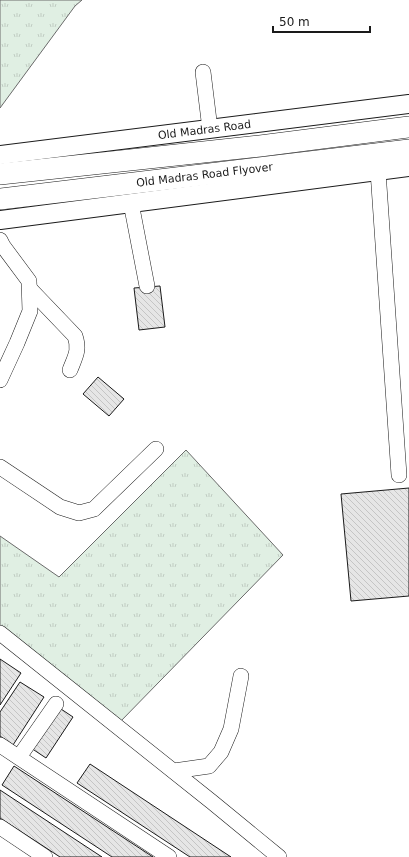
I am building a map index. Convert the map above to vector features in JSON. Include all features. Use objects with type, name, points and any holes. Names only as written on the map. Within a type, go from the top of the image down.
[{"type":"highway","name":"Old Madras Road Flyover","points":[[0,174],[260,146],[409,127]]},
{"type":"highway","name":"Old Madras Road Flyover","points":[[0,199],[409,150]]},
{"type":"main road","name":"Old Madras Road","points":[[0,155],[409,104]]},
{"type":"main road","points":[[0,220],[409,167]]},
{"type":"street","points":[[203,72],[210,128]]},
{"type":"street","points":[[378,171],[399,475]]},
{"type":"street","points":[[131,203],[147,286]]},
{"type":"street","points":[[0,240],[29,281],[30,289],[30,312],[0,380]]},
{"type":"street","points":[[30,289],[75,336],[78,344],[77,353],[70,370]]},
{"type":"street","points":[[0,467],[60,507],[79,513],[94,509],[156,449]]},
{"type":"street","points":[[0,633],[279,857]]},
{"type":"street","points":[[174,772],[209,766],[221,752],[231,729],[241,676]]},
{"type":"street","points":[[0,759],[19,757],[56,704]]},
{"type":"street","points":[[0,745],[169,857]]},
{"type":"street","points":[[0,827],[45,857]]},
{"type":"green space","points":[[0,0],[82,0],[75,6],[0,108]]},
{"type":"green space","points":[[186,450],[283,555],[119,723],[0,626],[0,536],[59,577]]},
{"type":"building","points":[[160,286],[165,327],[139,330],[134,288]]},
{"type":"building","points":[[98,377],[124,399],[109,416],[83,394]]},
{"type":"building","points":[[409,488],[409,596],[351,601],[341,494]]},
{"type":"building","points":[[0,659],[21,673],[0,705]]},
{"type":"building","points":[[20,682],[44,697],[13,745],[0,736],[0,712]]},
{"type":"building","points":[[58,707],[73,717],[46,758],[31,748]]},
{"type":"building","points":[[90,764],[231,857],[190,857],[77,783]]},
{"type":"building","points":[[14,766],[153,857],[112,857],[2,785]]},
{"type":"building","points":[[0,790],[102,857],[60,857],[0,818]]}]
